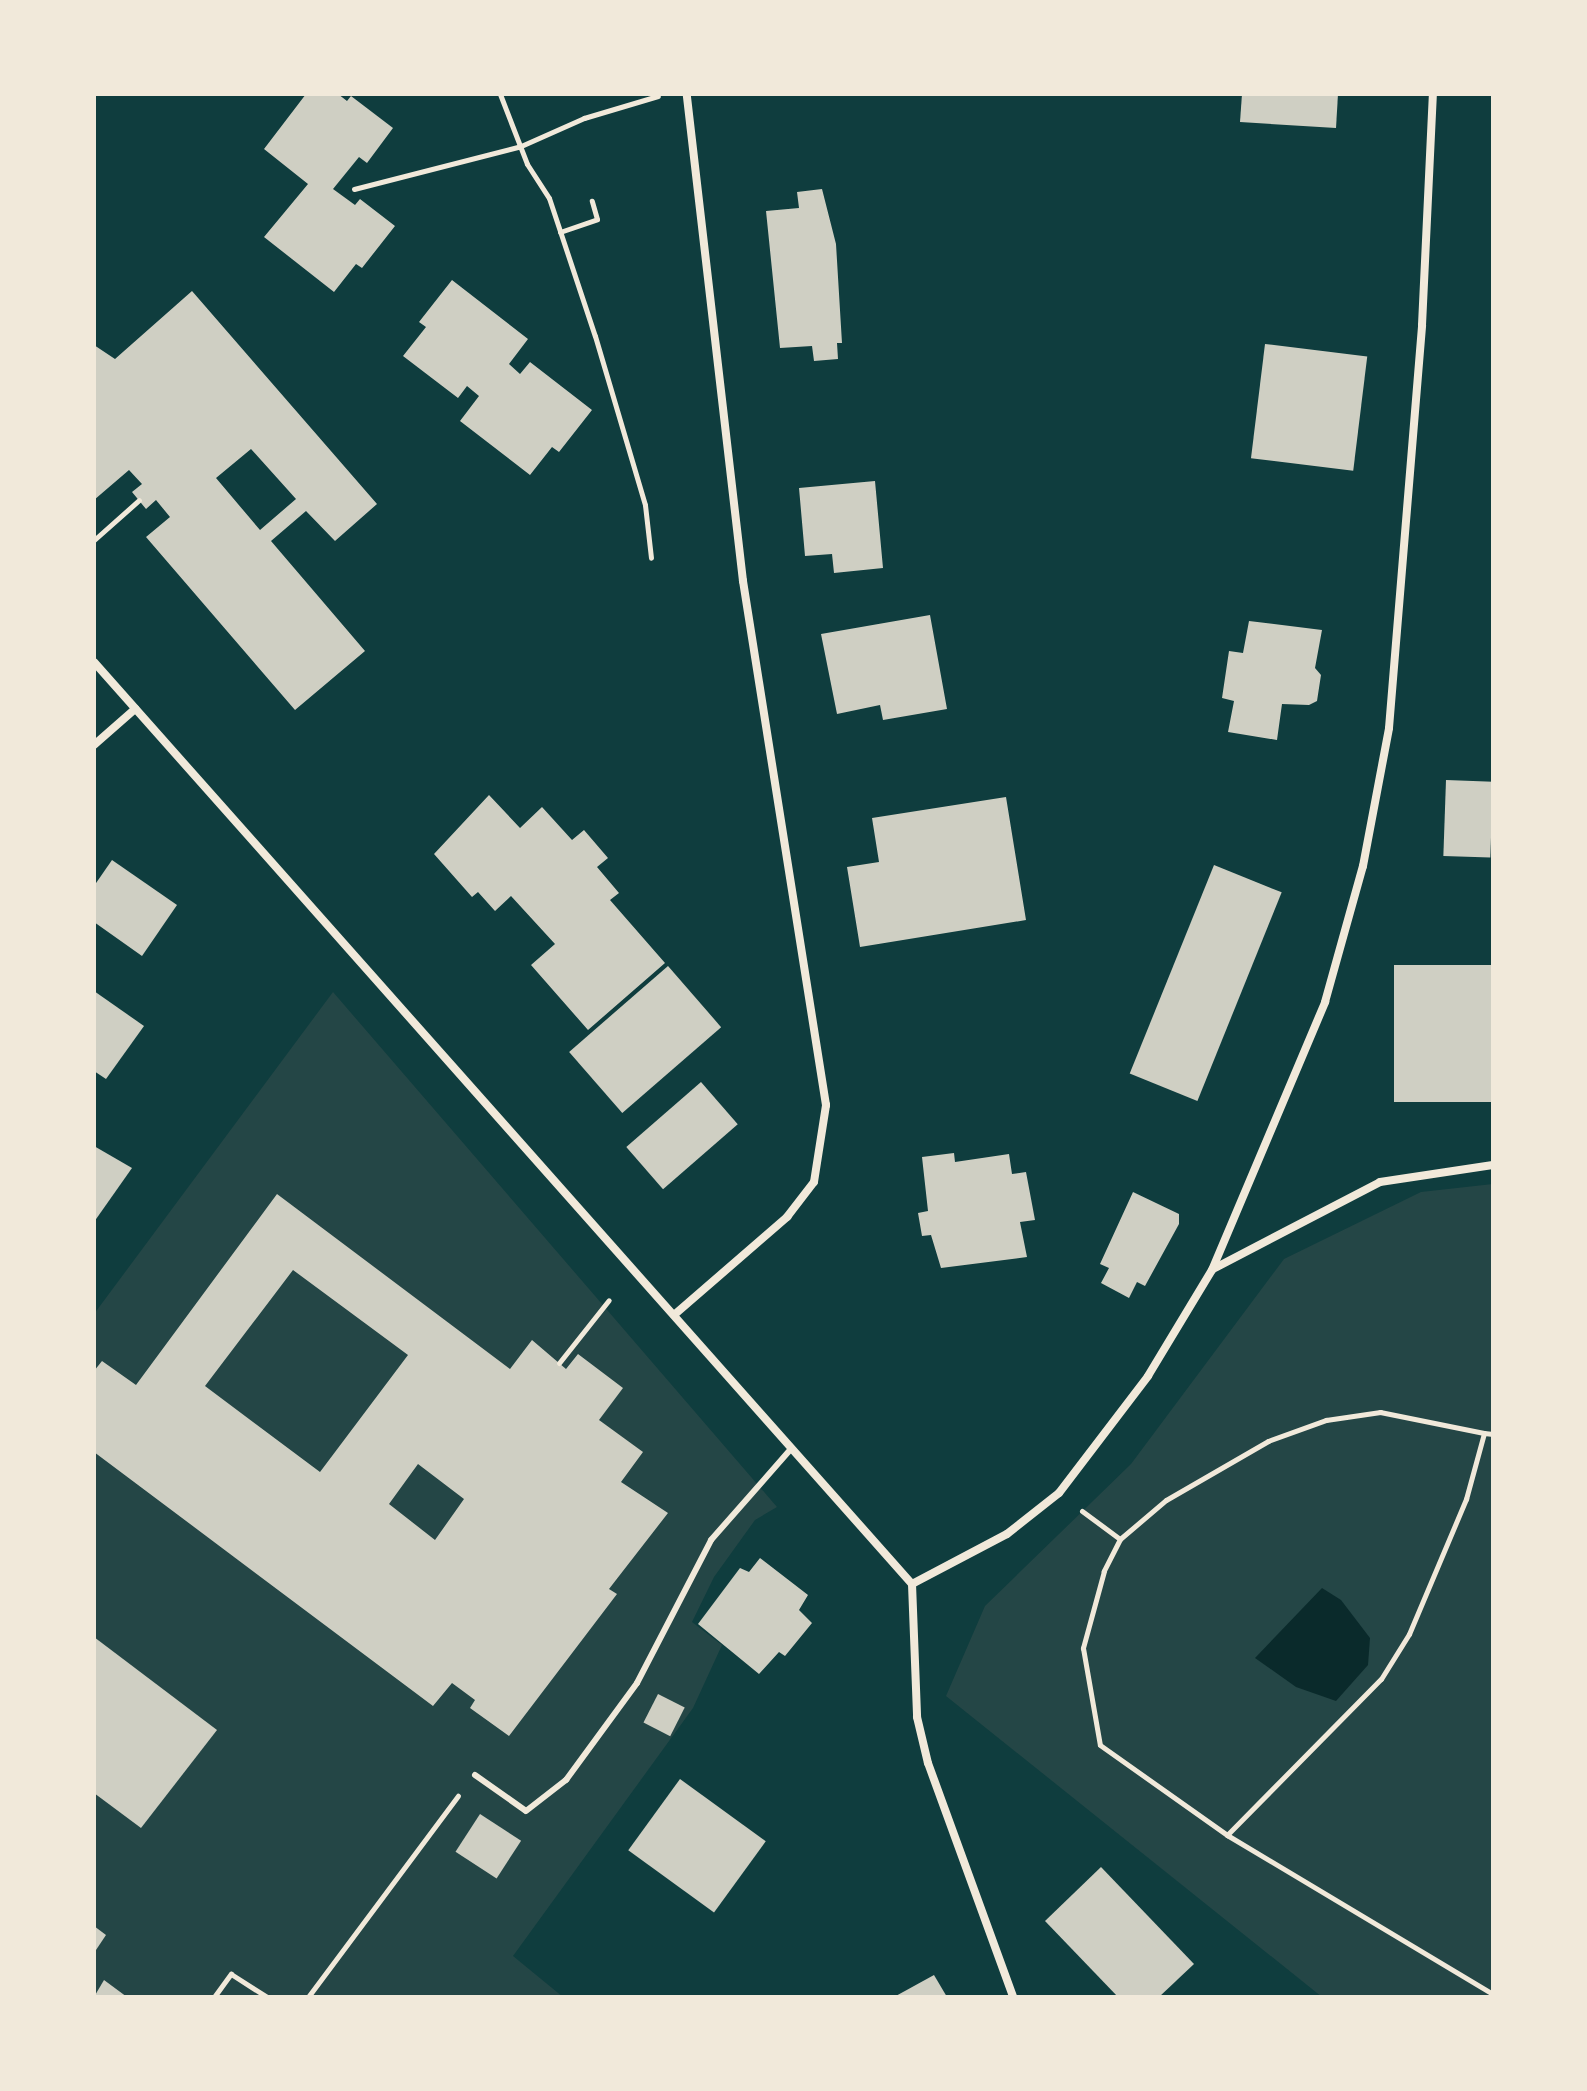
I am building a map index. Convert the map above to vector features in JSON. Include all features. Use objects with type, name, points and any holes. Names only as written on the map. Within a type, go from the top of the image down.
[{"type":"street","points":[[674,1315],[787,1217],[814,1182],[826,1105],[743,581],[687,94]]},
{"type":"street","points":[[912,1584],[1007,1534],[1059,1493],[1148,1376],[1212,1270],[1325,1002],[1363,866],[1389,728],[1422,325],[1433,94]]},
{"type":"street","points":[[94,662],[912,1584],[917,1717],[928,1763],[1013,1997]]},
{"type":"street","points":[[94,745],[135,709]]},
{"type":"street","points":[[1212,1270],[1380,1182],[1493,1165]]},
{"type":"lane","points":[[475,1775],[526,1811],[566,1780],[637,1683],[711,1540],[790,1450]]},
{"type":"path","points":[[500,94],[560,232],[645,505],[651,558]]},
{"type":"path","points":[[354,189],[521,146],[639,99],[672,94]]},
{"type":"path","points":[[560,232],[597,219],[592,201]]},
{"type":"path","points":[[94,540],[139,500]]},
{"type":"path","points":[[559,1363],[609,1300]]},
{"type":"path","points":[[1493,1434],[1380,1412],[1326,1420],[1255,1448],[1166,1500],[1120,1539],[1104,1571],[1083,1648],[1100,1745],[1227,1835],[1493,1994]]},
{"type":"path","points":[[1227,1835],[1381,1679],[1415,1621],[1466,1499],[1484,1433]]},
{"type":"path","points":[[1059,1493],[1120,1539]]},
{"type":"path","points":[[308,1997],[475,1775]]},
{"type":"path","points":[[214,1997],[231,1974],[267,1997]]},
{"type":"shaded area","points":[[333,992],[777,1507],[755,1520],[714,1577],[692,1622],[722,1645],[693,1708],[513,1956],[563,1997],[94,1997],[94,1314]]},
{"type":"shaded area","points":[[1493,1184],[1493,1997],[1322,1997],[946,1696],[985,1606],[1131,1464],[1284,1259],[1421,1192]]},
{"type":"shaded area","points":[[1322,1588],[1341,1600],[1370,1638],[1368,1665],[1336,1701],[1296,1687],[1255,1658]]},
{"type":"building","points":[[306,94],[338,94],[347,101],[351,96],[393,128],[367,163],[359,157],[333,189],[355,205],[360,199],[395,226],[362,268],[356,264],[334,292],[264,237],[308,184],[264,149]]},
{"type":"building","points":[[1242,94],[1338,94],[1336,128],[1240,122]]},
{"type":"building","points":[[822,189],[836,244],[842,343],[837,343],[838,359],[814,361],[812,346],[780,348],[766,211],[799,208],[797,192]]},
{"type":"building","points":[[452,280],[528,339],[509,364],[520,374],[530,362],[592,410],[559,452],[552,447],[530,475],[460,421],[479,396],[467,386],[458,398],[403,356],[426,327],[419,322]]},
{"type":"building","points":[[192,291],[377,504],[335,541],[306,511],[271,541],[365,651],[295,710],[146,537],[170,517],[156,500],[146,509],[132,492],[142,484],[129,470],[94,500],[94,345],[115,359]],"holes":[[[251,449],[296,499],[260,530],[216,478]]]},
{"type":"building","points":[[1265,344],[1367,357],[1353,471],[1251,458]]},
{"type":"building","points":[[875,481],[883,568],[834,573],[832,554],[805,556],[799,488]]},
{"type":"building","points":[[930,615],[947,709],[883,720],[880,705],[837,714],[821,634]]},
{"type":"building","points":[[1249,621],[1322,630],[1315,668],[1321,675],[1317,701],[1309,705],[1282,704],[1277,740],[1228,732],[1234,701],[1222,698],[1229,651],[1243,653]]},
{"type":"building","points":[[1446,780],[1493,782],[1490,858],[1443,856]]},
{"type":"building","points":[[489,795],[520,828],[542,807],[572,840],[584,830],[608,858],[597,867],[619,893],[610,900],[665,963],[588,1030],[531,965],[555,944],[511,896],[495,911],[478,892],[472,897],[434,854]]},
{"type":"building","points":[[1006,797],[1026,920],[860,947],[847,867],[879,862],[872,818]]},
{"type":"building","points":[[112,860],[177,905],[142,956],[94,922],[94,886]]},
{"type":"building","points":[[1214,865],[1282,892],[1197,1101],[1130,1074]]},
{"type":"building","points":[[1394,965],[1493,965],[1493,1102],[1394,1102]]},
{"type":"building","points":[[668,966],[721,1027],[622,1113],[569,1052]]},
{"type":"building","points":[[94,991],[144,1026],[106,1079],[94,1071]]},
{"type":"building","points":[[701,1082],[738,1124],[663,1189],[626,1147]]},
{"type":"building","points":[[94,1146],[132,1168],[94,1222]]},
{"type":"building","points":[[954,1153],[955,1162],[1009,1154],[1012,1174],[1026,1172],[1035,1220],[1020,1222],[1027,1257],[941,1268],[931,1235],[922,1236],[918,1213],[928,1211],[922,1157]]},
{"type":"building","points":[[1133,1192],[1179,1214],[1179,1224],[1145,1286],[1137,1282],[1129,1298],[1101,1283],[1109,1268],[1100,1264]]},
{"type":"building","points":[[277,1194],[510,1369],[532,1340],[566,1369],[578,1354],[623,1388],[599,1420],[643,1452],[621,1482],[668,1513],[609,1589],[617,1594],[509,1736],[470,1708],[475,1700],[452,1683],[433,1706],[94,1452],[94,1371],[102,1361],[136,1385]],"holes":[[[293,1270],[408,1355],[320,1472],[205,1386]],[[418,1464],[464,1499],[435,1540],[389,1504]]]},
{"type":"building","points":[[760,1558],[808,1595],[799,1610],[812,1623],[785,1656],[779,1652],[759,1674],[698,1624],[740,1568],[749,1572]]},
{"type":"building","points":[[94,1637],[217,1730],[141,1828],[94,1793]]},
{"type":"building","points":[[658,1694],[685,1708],[670,1736],[643,1723]]},
{"type":"building","points":[[680,1779],[766,1841],[714,1912],[628,1850]]},
{"type":"building","points":[[480,1814],[521,1841],[497,1878],[455,1852]]},
{"type":"building","points":[[1101,1867],[1194,1964],[1159,1997],[1118,1997],[1045,1921]]},
{"type":"building","points":[[94,1926],[106,1935],[94,1953]]},
{"type":"building","points":[[934,1975],[947,1997],[894,1997]]},
{"type":"building","points":[[104,1980],[127,1997],[94,1997]]}]
